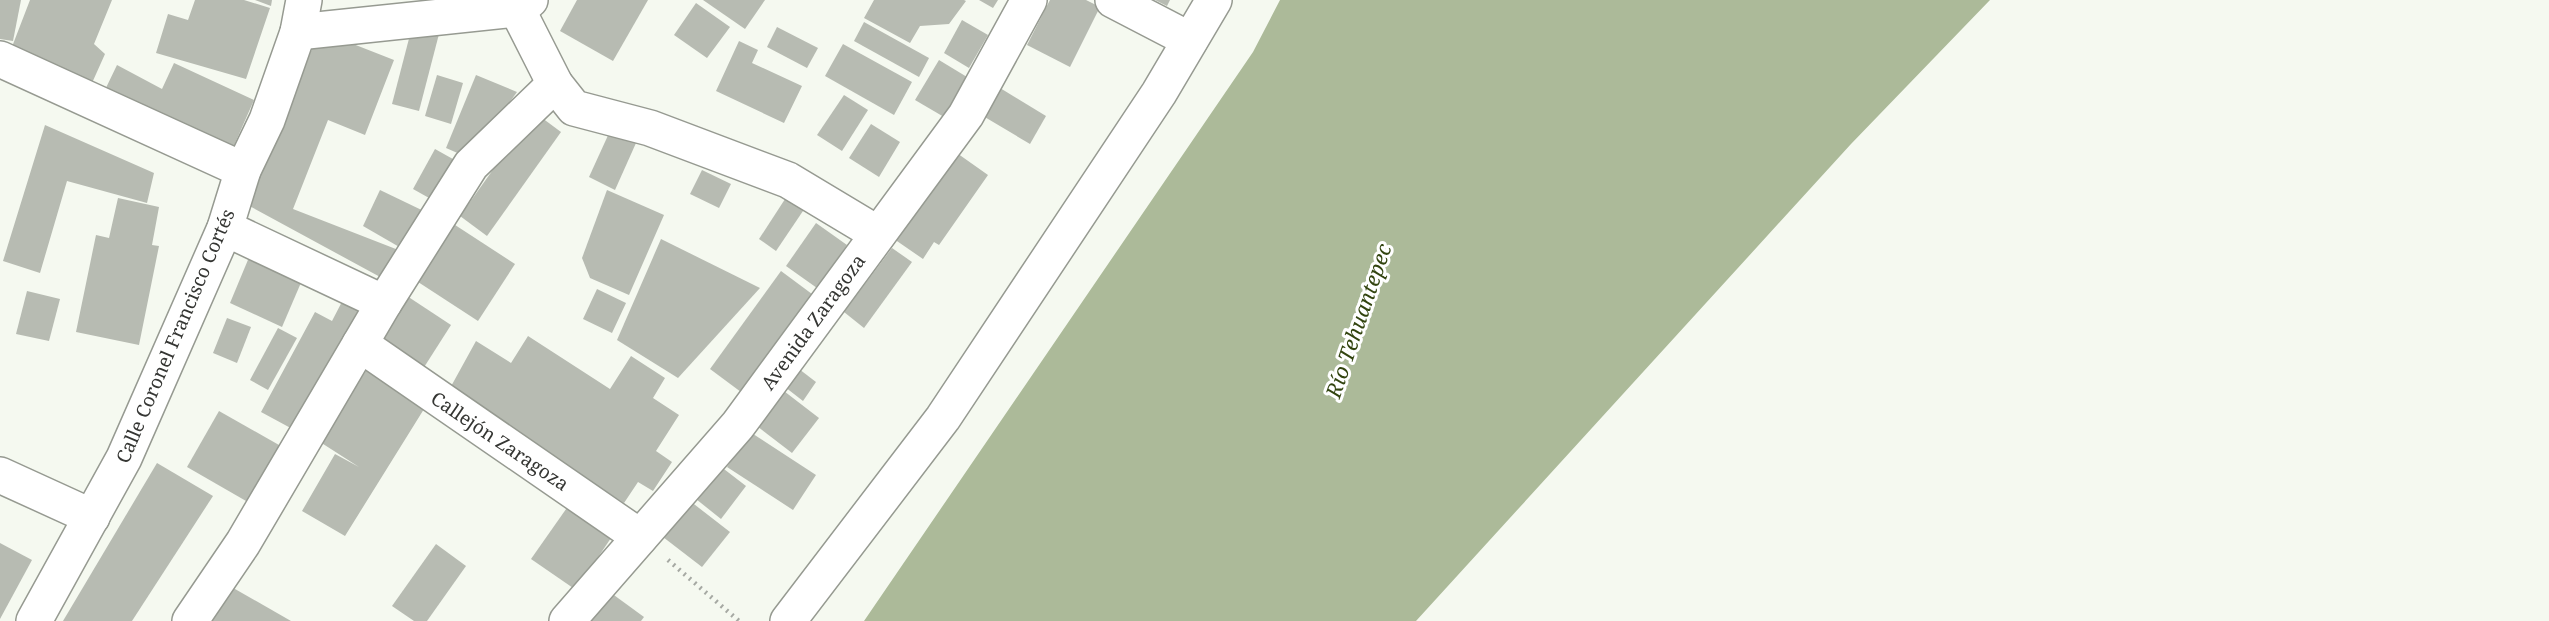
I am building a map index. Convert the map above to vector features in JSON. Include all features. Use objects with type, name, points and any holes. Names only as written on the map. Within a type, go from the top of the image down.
[{"type":"street","name":"Avenida Zaragoza","points":[[567,621],[738,425],[967,115],[1029,0]]},
{"type":"street","points":[[1113,0],[1190,40]]},
{"type":"street","points":[[788,621],[943,418],[1159,93],[1213,0]]},
{"type":"street","points":[[301,16],[524,4],[555,84],[574,108],[650,128],[788,180],[878,234]]},
{"type":"street","name":"Calle Coronel Francisco Cortés","points":[[34,621],[124,458],[225,228],[243,170],[267,120],[301,16]]},
{"type":"street","points":[[0,59],[243,170]]},
{"type":"street","points":[[190,621],[243,543],[384,303],[471,165],[555,84]]},
{"type":"street","points":[[225,228],[384,303]]},
{"type":"street","name":"Callejón Zaragoza","points":[[360,345],[640,537]]},
{"type":"street","points":[[0,475],[92,517]]},
{"type":"path","points":[[640,537],[739,621]]},
{"type":"water","name":"Río Tehuantepec","points":[[1280,0],[1990,0],[1851,144],[1416,621],[864,621],[1253,52]]},
{"type":"building","points":[[0,0],[21,0],[13,41],[0,39]]},
{"type":"building","points":[[30,0],[112,0],[94,44],[105,54],[92,83],[10,52]]},
{"type":"building","points":[[195,0],[244,0],[270,8],[246,79],[156,53],[168,14],[188,20]]},
{"type":"building","points":[[255,0],[272,0],[271,6]]},
{"type":"building","points":[[577,0],[648,0],[613,61],[560,31]]},
{"type":"building","points":[[703,0],[765,0],[745,29]]},
{"type":"building","points":[[874,0],[966,1],[949,24],[920,26],[910,43],[864,18]]},
{"type":"building","points":[[979,0],[998,0],[993,8]]},
{"type":"building","points":[[1050,0],[1086,0],[1100,7],[1070,67],[1027,45]]},
{"type":"building","points":[[1155,0],[1170,0],[1167,6]]},
{"type":"building","points":[[696,3],[730,27],[707,58],[674,35]]},
{"type":"building","points":[[962,20],[988,35],[969,68],[944,53]]},
{"type":"building","points":[[864,22],[929,58],[919,77],[854,41]]},
{"type":"building","points":[[412,27],[439,34],[419,111],[392,104]]},
{"type":"building","points":[[777,27],[818,48],[807,68],[767,47]]},
{"type":"building","points":[[320,31],[394,60],[365,135],[328,120],[293,209],[401,251],[382,278],[244,203]]},
{"type":"building","points":[[739,41],[758,50],[752,63],[802,86],[784,123],[716,91]]},
{"type":"building","points":[[843,44],[912,82],[894,115],[825,76]]},
{"type":"building","points":[[939,60],[967,77],[944,117],[915,100]]},
{"type":"building","points":[[174,63],[254,100],[232,150],[104,92],[117,65],[162,89]]},
{"type":"building","points":[[437,75],[463,83],[451,124],[425,116]]},
{"type":"building","points":[[476,75],[517,92],[469,158],[446,148]]},
{"type":"building","points":[[1000,88],[1046,116],[1030,144],[983,116]]},
{"type":"building","points":[[844,95],[868,110],[842,151],[817,135]]},
{"type":"building","points":[[534,112],[561,132],[487,236],[460,216]]},
{"type":"building","points":[[871,124],[900,142],[879,177],[849,158]]},
{"type":"building","points":[[45,125],[154,173],[147,203],[67,181],[40,273],[3,261]]},
{"type":"building","points":[[610,131],[636,143],[615,190],[589,177]]},
{"type":"building","points":[[435,149],[460,163],[438,203],[413,189]]},
{"type":"building","points":[[954,151],[988,175],[939,245],[934,242],[923,259],[894,239]]},
{"type":"building","points":[[702,170],[731,184],[719,208],[690,194]]},
{"type":"building","points":[[380,190],[432,215],[408,252],[363,226]]},
{"type":"building","points":[[607,190],[664,215],[629,295],[590,278],[582,258]]},
{"type":"building","points":[[787,196],[805,208],[776,251],[759,239]]},
{"type":"building","points":[[118,198],[159,207],[152,245],[159,246],[139,345],[76,332],[96,235],[109,238]]},
{"type":"building","points":[[452,223],[515,264],[478,321],[415,280]]},
{"type":"building","points":[[816,223],[847,245],[817,288],[786,266]]},
{"type":"building","points":[[661,239],[760,288],[678,378],[617,340]]},
{"type":"building","points":[[892,248],[912,262],[864,328],[844,312]]},
{"type":"building","points":[[250,255],[303,278],[282,327],[230,303]]},
{"type":"building","points":[[781,271],[812,294],[741,392],[710,369]]},
{"type":"building","points":[[597,289],[626,303],[612,333],[583,319]]},
{"type":"building","points":[[27,291],[60,299],[49,341],[16,334]]},
{"type":"building","points":[[346,294],[366,305],[298,432],[261,412],[315,312],[332,321]]},
{"type":"building","points":[[407,296],[451,325],[421,372],[377,343]]},
{"type":"building","points":[[227,318],[251,327],[237,363],[213,353]]},
{"type":"building","points":[[278,328],[297,338],[268,390],[250,380]]},
{"type":"building","points":[[528,336],[610,389],[631,356],[665,378],[653,398],[679,415],[656,451],[672,462],[653,491],[638,482],[624,503],[449,390],[476,341],[511,363]]},
{"type":"building","points":[[371,363],[429,401],[345,536],[302,511],[335,454],[359,467],[320,442]]},
{"type":"building","points":[[799,369],[816,382],[803,401],[785,387]]},
{"type":"building","points":[[780,388],[819,418],[792,453],[753,423]]},
{"type":"building","points":[[219,411],[286,449],[253,505],[187,467]]},
{"type":"building","points":[[750,432],[816,475],[793,510],[727,467]]},
{"type":"building","points":[[157,463],[213,496],[132,621],[63,621]]},
{"type":"building","points":[[720,466],[746,486],[721,519],[696,499]]},
{"type":"building","points":[[690,501],[730,532],[702,567],[663,537]]},
{"type":"building","points":[[571,502],[615,532],[576,590],[531,559]]},
{"type":"building","points":[[0,543],[32,560],[0,619]]},
{"type":"building","points":[[436,544],[466,566],[427,621],[414,621],[392,606]]},
{"type":"building","points":[[228,585],[291,621],[207,621]]},
{"type":"building","points":[[607,590],[644,617],[641,621],[584,621]]}]
